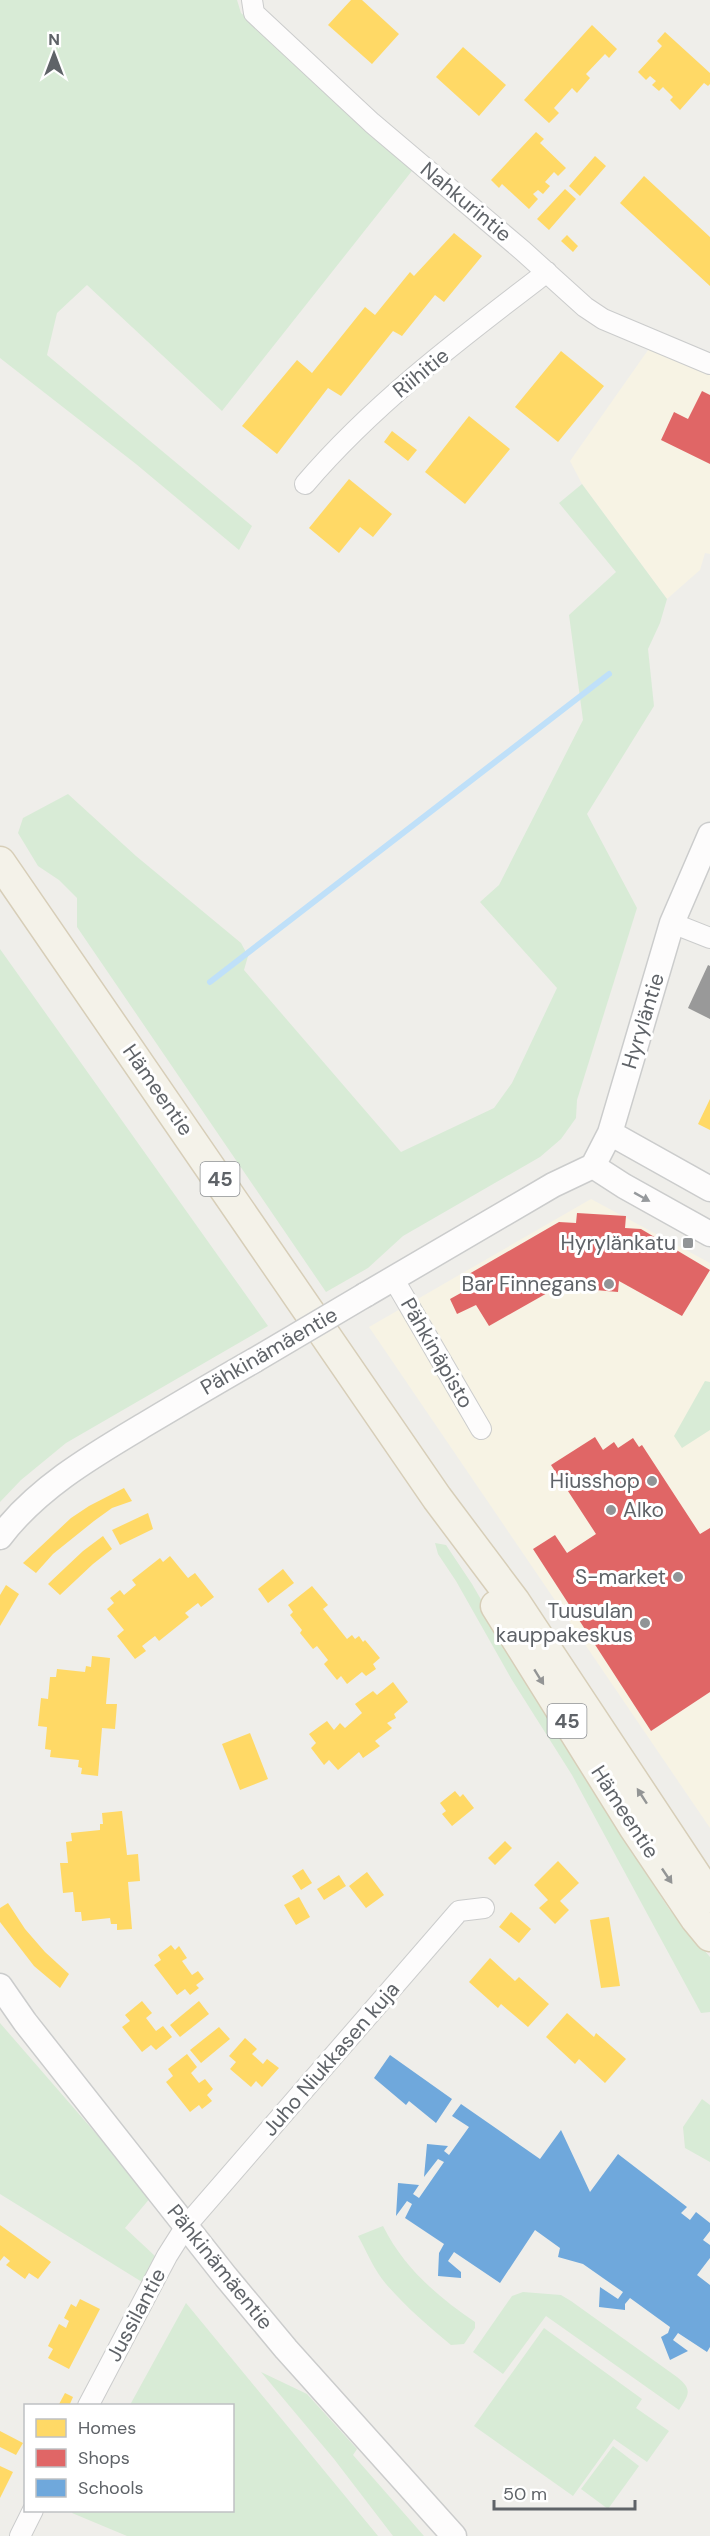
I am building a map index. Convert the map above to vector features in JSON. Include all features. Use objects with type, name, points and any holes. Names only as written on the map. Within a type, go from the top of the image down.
[{"type":"main road","name":"Hämeentie","points":[[0,862],[437,1498],[515,1602],[710,1897]]},
{"type":"main road","name":"Hämeentie","points":[[437,1498],[506,1625],[634,1827],[710,1936]]},
{"type":"street","name":"Nahkurintie","points":[[252,0],[254,13],[356,107],[547,272],[585,308],[603,319],[710,364]]},
{"type":"street","name":"Riihitie","points":[[305,484],[337,446],[395,394],[547,272]]},
{"type":"street","name":"Hyryläntie","points":[[593,1166],[610,1133],[672,923],[710,835]]},
{"type":"street","points":[[672,923],[710,938]]},
{"type":"street","points":[[610,1133],[710,1189]]},
{"type":"street","points":[[593,1166],[710,1234]]},
{"type":"street","name":"Pähkinämäentie","points":[[0,1537],[48,1489],[84,1461],[553,1185],[593,1166]]},
{"type":"street","name":"Pähkinäpisto","points":[[393,1278],[481,1429]]},
{"type":"street","name":"Juho Niukkasen kuja","points":[[186,2226],[459,1911],[484,1908]]},
{"type":"street","name":"Pähkinämäentie","points":[[0,1986],[40,2041],[286,2349],[454,2536]]},
{"type":"street","name":"Jussilantie","points":[[89,2404],[167,2256],[186,2226]]},
{"type":"street","points":[[20,2536],[32,2512]]},
{"type":"shaded area","points":[[653,343],[710,367],[710,554],[705,553],[700,570],[667,599],[582,484],[570,461]]},
{"type":"shaded area","points":[[591,1199],[710,1263],[710,1828],[369,1327]]},
{"type":"green space","points":[[0,0],[237,0],[241,13],[415,167],[222,411],[87,285],[57,313],[47,355],[252,526],[239,550],[136,464],[0,358]]},
{"type":"green space","points":[[582,484],[667,599],[660,623],[648,649],[654,706],[587,814],[637,908],[577,1100],[576,1118],[561,1139],[540,1157],[403,1236],[368,1268],[326,1292],[77,927],[77,898],[59,880],[38,866],[18,833],[23,818],[68,794],[136,856],[241,943],[248,956],[244,970],[401,1152],[494,1108],[512,1083],[557,988],[480,902],[499,885],[583,720],[569,615],[616,572],[559,503]]},
{"type":"green space","points":[[0,949],[268,1326],[66,1443],[21,1480],[0,1502]]},
{"type":"green space","points":[[705,1381],[710,1382],[710,1430],[682,1448],[674,1436]]},
{"type":"green space","points":[[435,1543],[446,1545],[472,1584],[580,1771],[669,1909],[710,1957],[710,2012],[701,2013],[572,1775],[512,1680],[456,1581],[438,1554]]},
{"type":"green space","points":[[0,2023],[151,2197],[125,2228],[155,2256],[142,2282],[0,2194]]},
{"type":"green space","points":[[702,2099],[710,2105],[710,2162],[685,2148],[683,2127]]},
{"type":"green space","points":[[383,2226],[411,2268],[448,2302],[475,2322],[475,2328],[464,2344],[451,2345],[409,2308],[382,2279],[358,2236]]},
{"type":"green space","points":[[523,2292],[561,2295],[677,2377],[688,2392],[679,2410],[546,2316],[503,2374],[473,2352],[512,2296]]},
{"type":"green space","points":[[186,2303],[378,2536],[127,2536],[72,2513],[234,2512],[234,2404],[131,2404]]},
{"type":"green space","points":[[544,2328],[642,2399],[636,2408],[669,2431],[647,2462],[614,2439],[573,2496],[474,2426]]},
{"type":"green space","points":[[261,2372],[307,2394],[357,2449],[353,2455],[424,2536],[393,2536],[334,2459]]},
{"type":"green space","points":[[613,2446],[639,2466],[608,2509],[581,2489]]},
{"type":"building: Homes","points":[[351,0],[362,0],[399,34],[372,64],[328,25]]},
{"type":"building: Homes","points":[[592,25],[617,49],[609,58],[605,54],[586,74],[590,78],[577,93],[572,88],[554,108],[559,113],[549,123],[524,100]]},
{"type":"building: Homes","points":[[665,32],[710,73],[710,84],[708,86],[704,83],[680,110],[670,100],[673,97],[663,87],[659,91],[652,85],[656,81],[650,76],[646,80],[638,72],[662,46],[657,41]]},
{"type":"building: Homes","points":[[463,47],[506,85],[479,116],[436,77]]},
{"type":"building: Homes","points":[[536,132],[544,139],[540,143],[566,168],[558,176],[554,172],[545,182],[550,186],[543,194],[538,190],[533,194],[538,199],[529,209],[502,184],[499,188],[491,180]]},
{"type":"building: Homes","points":[[595,156],[606,166],[580,196],[569,186]]},
{"type":"building: Homes","points":[[644,176],[710,237],[710,286],[620,203]]},
{"type":"building: Homes","points":[[565,189],[576,199],[549,230],[537,219]]},
{"type":"building: Homes","points":[[454,233],[482,256],[444,302],[435,295],[402,336],[393,331],[341,396],[328,388],[277,454],[242,426],[297,360],[312,373],[365,307],[375,315],[410,272],[414,276]]},
{"type":"building: Homes","points":[[567,235],[578,246],[573,252],[561,241]]},
{"type":"building: Homes","points":[[561,351],[604,386],[558,442],[515,407]]},
{"type":"building: Homes","points":[[469,416],[510,449],[465,504],[425,472]]},
{"type":"building: Homes","points":[[392,431],[417,450],[408,461],[384,442]]},
{"type":"building: Homes","points":[[349,479],[392,514],[373,537],[360,527],[339,553],[309,528]]},
{"type":"building: Homes","points":[[710,1099],[710,1130],[698,1124]]},
{"type":"building: Homes","points":[[124,1488],[132,1501],[112,1508],[94,1521],[53,1554],[36,1573],[23,1563],[71,1518]]},
{"type":"building: Homes","points":[[148,1513],[153,1529],[120,1545],[112,1530]]},
{"type":"building: Homes","points":[[103,1536],[112,1549],[60,1595],[48,1584],[83,1551]]},
{"type":"building: Homes","points":[[170,1556],[188,1578],[195,1573],[214,1597],[201,1607],[198,1603],[185,1613],[189,1617],[159,1641],[155,1636],[142,1646],[146,1651],[135,1659],[117,1636],[124,1630],[107,1609],[114,1603],[110,1598],[120,1590],[124,1595],[136,1585],[132,1580],[160,1558],[163,1562]]},
{"type":"building: Homes","points":[[283,1569],[294,1583],[268,1603],[258,1589]]},
{"type":"building: Homes","points":[[6,1585],[19,1594],[0,1626],[0,1595]]},
{"type":"building: Homes","points":[[312,1586],[328,1605],[323,1609],[347,1639],[352,1635],[355,1639],[359,1636],[380,1658],[373,1664],[376,1669],[366,1676],[362,1672],[347,1684],[341,1676],[337,1680],[324,1664],[328,1660],[317,1646],[313,1649],[300,1633],[302,1630],[290,1615],[293,1612],[288,1605]]},
{"type":"building: Homes","points":[[92,1656],[110,1658],[106,1704],[117,1704],[115,1729],[102,1728],[98,1776],[81,1774],[82,1768],[78,1767],[79,1760],[50,1757],[51,1750],[45,1749],[47,1727],[38,1726],[41,1698],[48,1699],[50,1677],[56,1677],[57,1669],[85,1672],[86,1666],[91,1667]]},
{"type":"building: Homes","points":[[393,1682],[408,1702],[394,1714],[396,1718],[387,1723],[392,1728],[375,1741],[380,1746],[363,1758],[359,1752],[338,1770],[329,1760],[324,1765],[311,1748],[316,1743],[309,1734],[327,1721],[334,1730],[340,1723],[345,1728],[362,1713],[355,1704],[373,1691],[377,1695]]},
{"type":"building: Homes","points":[[250,1733],[268,1779],[240,1790],[222,1744]]},
{"type":"building: Homes","points":[[455,1791],[460,1797],[463,1794],[474,1808],[452,1826],[442,1814],[446,1811],[440,1803]]},
{"type":"building: Homes","points":[[122,1811],[127,1855],[138,1854],[140,1881],[128,1882],[132,1929],[117,1930],[117,1924],[111,1924],[110,1918],[82,1921],[81,1912],[75,1912],[73,1892],[63,1893],[60,1863],[68,1863],[66,1842],[72,1841],[71,1833],[100,1830],[100,1824],[103,1824],[102,1813]]},
{"type":"building: Homes","points":[[505,1841],[512,1848],[495,1865],[488,1858]]},
{"type":"building: Homes","points":[[558,1861],[579,1883],[560,1901],[569,1910],[555,1924],[539,1908],[548,1900],[534,1885]]},
{"type":"building: Homes","points":[[303,1869],[312,1883],[301,1890],[292,1876]]},
{"type":"building: Homes","points":[[367,1872],[384,1895],[366,1908],[349,1886]]},
{"type":"building: Homes","points":[[339,1875],[346,1886],[324,1900],[317,1889]]},
{"type":"building: Homes","points":[[299,1897],[310,1917],[296,1925],[284,1905]]},
{"type":"building: Homes","points":[[8,1903],[25,1929],[69,1974],[60,1988],[34,1966],[0,1922],[0,1908]]},
{"type":"building: Homes","points":[[511,1912],[531,1929],[519,1943],[499,1927]]},
{"type":"building: Homes","points":[[609,1917],[620,1986],[601,1988],[590,1920]]},
{"type":"building: Homes","points":[[171,1945],[175,1950],[179,1946],[187,1958],[182,1961],[192,1975],[198,1971],[204,1979],[196,1985],[199,1988],[190,1995],[185,1989],[177,1995],[154,1965],[161,1960],[158,1955]]},
{"type":"building: Homes","points":[[490,1958],[515,1981],[519,1977],[549,2004],[528,2027],[501,2004],[498,2008],[469,1982]]},
{"type":"building: Homes","points":[[142,2001],[152,2013],[146,2018],[156,2031],[163,2026],[172,2037],[156,2050],[151,2045],[142,2052],[122,2027],[130,2021],[125,2015]]},
{"type":"building: Homes","points":[[199,2001],[209,2014],[180,2037],[170,2025]]},
{"type":"building: Homes","points":[[567,2013],[594,2037],[596,2033],[626,2059],[605,2083],[579,2059],[575,2064],[546,2037]]},
{"type":"building: Homes","points":[[219,2027],[230,2039],[201,2063],[190,2050]]},
{"type":"building: Homes","points":[[245,2038],[257,2049],[252,2054],[263,2064],[267,2059],[279,2068],[262,2087],[256,2081],[251,2087],[230,2069],[236,2062],[229,2056]]},
{"type":"building: Homes","points":[[187,2054],[197,2067],[191,2073],[199,2083],[205,2079],[213,2089],[207,2095],[212,2101],[202,2109],[199,2105],[190,2112],[166,2082],[173,2076],[168,2069]]},
{"type":"building: Homes","points":[[0,2225],[51,2262],[38,2279],[29,2273],[25,2279],[6,2265],[10,2261],[4,2256],[0,2261]]},
{"type":"building: Homes","points":[[80,2299],[100,2309],[69,2369],[48,2358],[53,2349],[48,2346],[59,2324],[66,2328],[69,2321],[64,2318],[71,2304],[76,2307]]},
{"type":"building: Homes","points":[[65,2393],[73,2397],[70,2404],[59,2404]]},
{"type":"building: Homes","points":[[0,2431],[23,2443],[16,2455],[0,2447]]},
{"type":"building: Homes","points":[[0,2466],[13,2472],[0,2498]]},
{"type":"building: Shops","points":[[702,391],[710,395],[710,464],[661,440],[674,412],[688,419]]},
{"type":"building: Shops","points":[[577,1213],[626,1216],[625,1228],[641,1229],[710,1270],[682,1316],[619,1281],[618,1292],[572,1288],[572,1279],[489,1326],[476,1305],[457,1314],[450,1299],[468,1289],[462,1278],[559,1222],[576,1223]]},
{"type":"building: Shops","name":"Tuusulan kauppakeskus","points":[[595,1437],[603,1450],[614,1442],[618,1448],[633,1438],[639,1447],[642,1445],[700,1534],[710,1528],[710,1692],[651,1731],[533,1549],[555,1535],[567,1553],[596,1534],[551,1465]]},
{"type":"building: Schools","points":[[390,2055],[452,2099],[436,2123],[409,2101],[406,2105],[374,2078]]},
{"type":"building: Schools","points":[[461,2104],[540,2159],[561,2130],[590,2192],[618,2154],[687,2207],[681,2213],[690,2220],[696,2212],[710,2223],[710,2231],[703,2240],[710,2245],[710,2258],[697,2275],[710,2285],[710,2347],[707,2352],[678,2333],[673,2340],[688,2351],[670,2360],[661,2337],[668,2333],[670,2327],[630,2298],[625,2304],[625,2310],[599,2307],[600,2287],[618,2299],[623,2292],[583,2264],[558,2257],[560,2248],[535,2230],[500,2283],[454,2252],[448,2261],[461,2272],[461,2278],[438,2276],[439,2253],[444,2244],[405,2218],[412,2204],[407,2201],[396,2216],[398,2183],[419,2185],[413,2194],[419,2198],[444,2162],[438,2159],[424,2177],[427,2144],[448,2146],[444,2151],[449,2155],[469,2127],[452,2116]]},
{"type":"building: Industry","points":[[708,965],[710,966],[710,1019],[688,1008]]},
{"type":"waterway","points":[[210,982],[609,674]]},
{"type":"place","name":"Hyrylänkatu","points":[[688,1243]]},
{"type":"place","name":"Bar Finnegans","points":[[609,1284]]},
{"type":"place","name":"Hiusshop","points":[[652,1481]]},
{"type":"place","name":"Alko","points":[[611,1510]]},
{"type":"place","name":"S-market","points":[[678,1577]]},
{"type":"place","name":"Tuusulan kauppakeskus","points":[[645,1623]]}]
